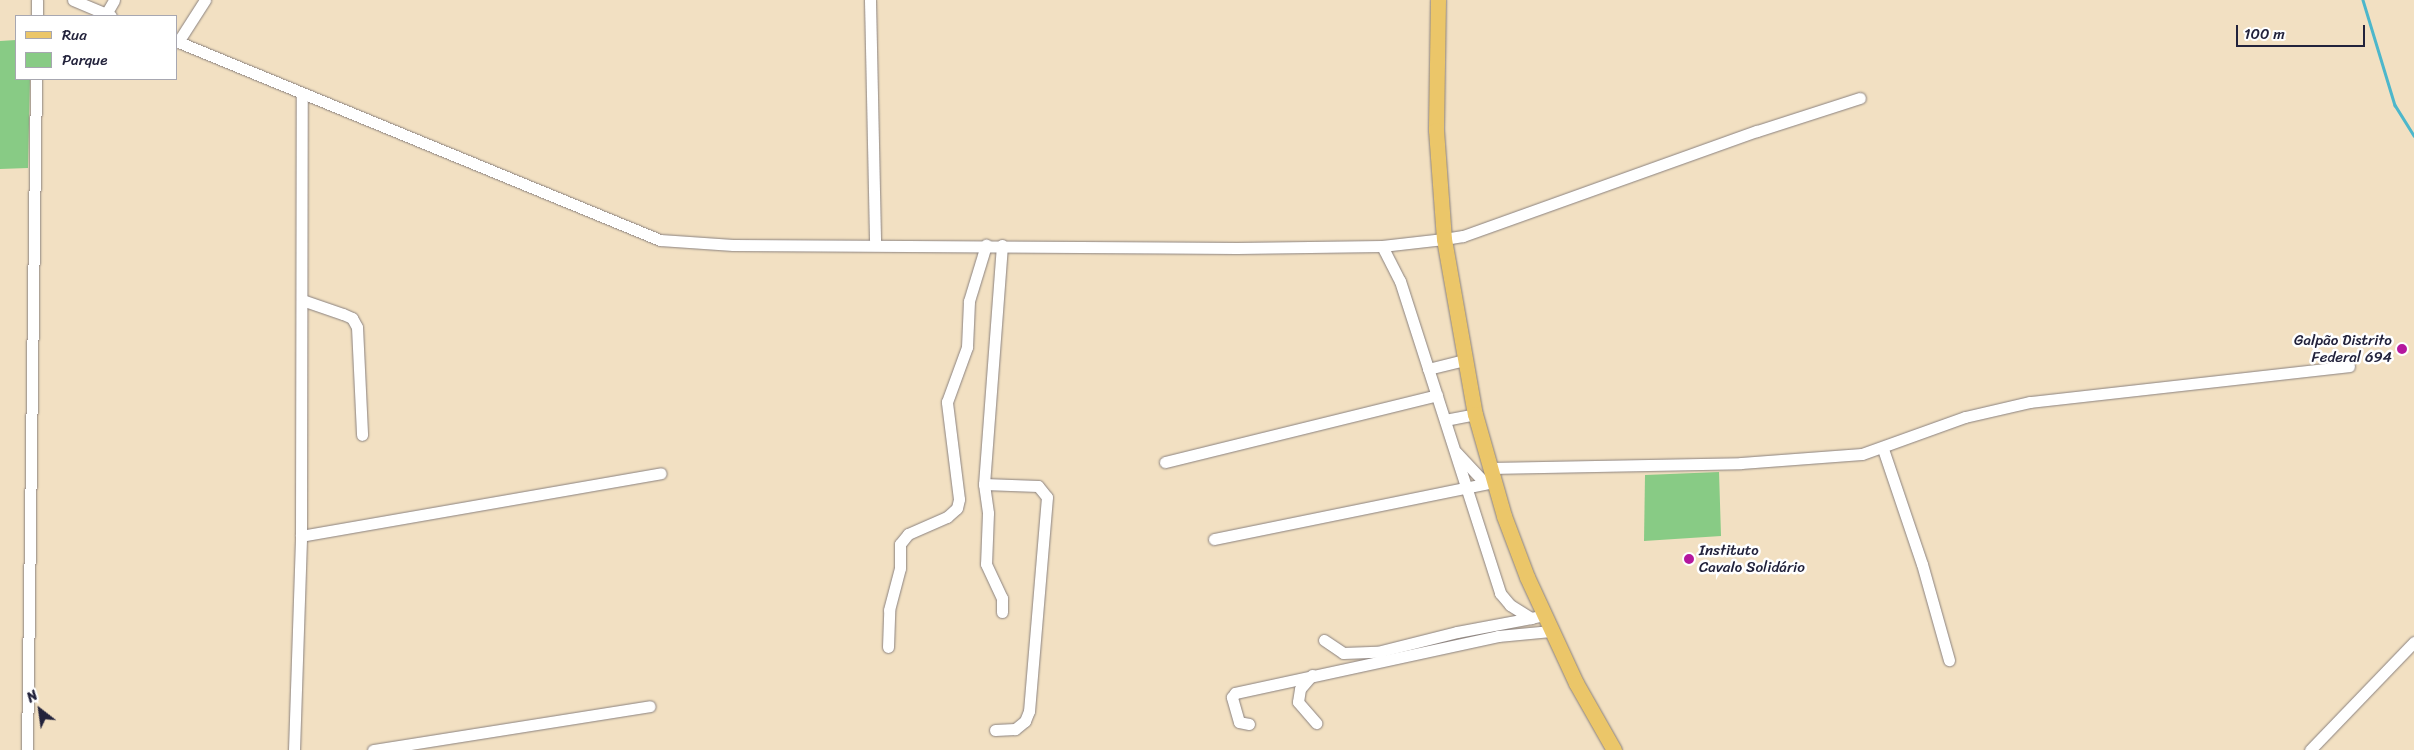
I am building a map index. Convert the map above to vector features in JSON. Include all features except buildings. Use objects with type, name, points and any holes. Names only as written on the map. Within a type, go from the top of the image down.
[{"type":"main road","points":[[1438,0],[1436,130],[1444,239],[1464,360],[1490,478],[1538,616],[1551,631],[1576,683],[1614,750]]},
{"type":"street","points":[[37,0],[37,15]]},
{"type":"street","points":[[73,0],[108,15],[114,0]]},
{"type":"street","points":[[178,40],[205,0]]},
{"type":"street","points":[[870,0],[875,245]]},
{"type":"street","points":[[178,42],[660,240],[733,245],[1002,245],[1237,248],[1382,246],[1444,239],[1463,236],[1757,131],[1860,98]]},
{"type":"street","points":[[27,750],[36,80]]},
{"type":"street","points":[[294,750],[301,536],[302,93]]},
{"type":"street","points":[[888,647],[889,610],[900,568],[900,544],[908,534],[947,517],[957,508],[959,499],[947,402],[969,341],[969,301],[986,245]]},
{"type":"street","points":[[1002,245],[984,484],[988,513],[986,564],[1002,598],[1002,612]]},
{"type":"street","points":[[1382,246],[1400,281],[1455,450],[1464,487],[1500,593],[1510,605],[1538,616]]},
{"type":"street","points":[[302,300],[344,314],[352,318],[357,327],[362,435]]},
{"type":"street","points":[[1428,369],[1464,360]]},
{"type":"street","points":[[1214,539],[1464,487],[1490,478],[1814,460],[1883,449],[1965,417],[2030,402],[2349,366]]},
{"type":"street","points":[[1165,462],[1215,447],[1437,395]]},
{"type":"street","points":[[1445,420],[1475,414]]},
{"type":"street","points":[[1883,449],[1922,564],[1949,660]]},
{"type":"street","points":[[1455,450],[1490,478]]},
{"type":"street","points":[[301,536],[661,472]]},
{"type":"street","points":[[984,484],[1038,486],[1047,497],[1029,711],[1025,721],[1015,729],[995,730]]},
{"type":"street","points":[[1324,640],[1343,653],[1377,652],[1457,632],[1538,616]]},
{"type":"street","points":[[1249,724],[1239,722],[1232,697],[1235,692],[1498,636],[1551,631]]},
{"type":"street","points":[[2310,750],[2414,642]]},
{"type":"street","points":[[1312,675],[1300,689],[1298,702],[1316,723]]},
{"type":"street","points":[[374,750],[650,706]]},
{"type":"green space","points":[[15,40],[15,80],[30,80],[28,168],[0,169],[0,41]]},
{"type":"green space","points":[[1719,472],[1721,536],[1644,541],[1645,475]]},
{"type":"waterway","points":[[2363,0],[2395,105],[2414,135]]},
{"type":"place","name":"Galpão Distrito Federal 694","points":[[2402,349]]},
{"type":"place","name":"Instituto Cavalo Solidário","points":[[1689,559]]}]
